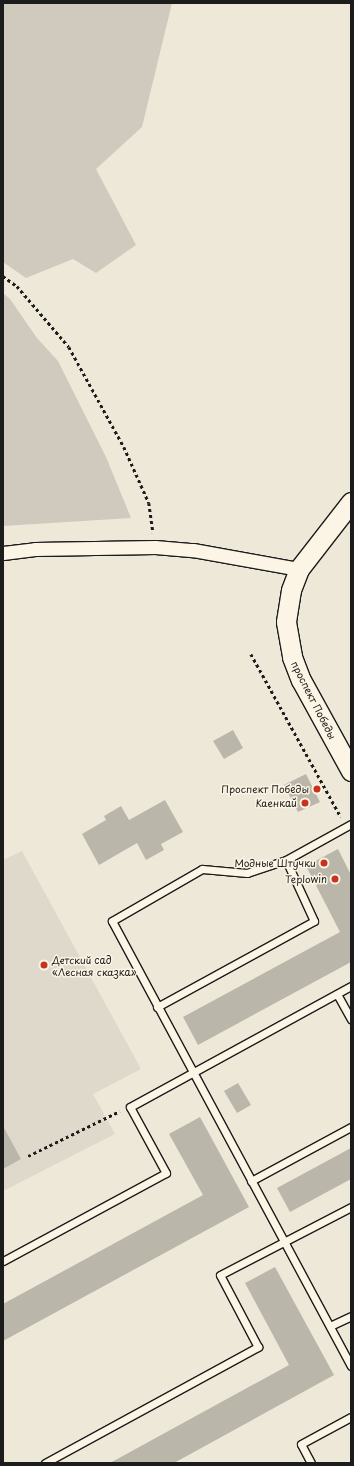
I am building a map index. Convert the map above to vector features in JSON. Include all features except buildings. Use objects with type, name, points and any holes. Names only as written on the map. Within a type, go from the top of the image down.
[{"type":"main road","name":"проспект Победы","points":[[351,502],[299,569],[291,590],[286,622],[292,657],[301,680],[351,771]]},
{"type":"street","points":[[3,553],[76,547],[155,547],[201,551],[299,569]]},
{"type":"lane","points":[[349,825],[286,860],[247,873],[202,869],[112,921],[192,1073],[351,1366]]},
{"type":"lane","points":[[157,1007],[314,921],[286,860]]},
{"type":"lane","points":[[3,1261],[166,1173],[130,1107],[351,986]]},
{"type":"lane","points":[[337,994],[351,1019]]},
{"type":"lane","points":[[251,1181],[351,1127]]},
{"type":"lane","points":[[45,1463],[258,1347],[220,1275],[351,1207]]},
{"type":"lane","points":[[330,1326],[351,1316]]},
{"type":"lane","points":[[311,1463],[301,1444],[351,1417]]},
{"type":"path","points":[[3,276],[17,286],[69,347],[95,393],[124,447],[149,503],[155,547]]},
{"type":"path","points":[[251,654],[349,825]]},
{"type":"path","points":[[28,1156],[130,1107]]},
{"type":"shaded area","points":[[3,3],[172,3],[142,127],[96,169],[136,245],[96,273],[73,259],[26,278],[3,262]]},
{"type":"shaded area","points":[[3,293],[10,299],[37,338],[58,361],[106,457],[131,518],[3,526]]},
{"type":"shaded area","name":"Детский сад «Лесная сказка»","points":[[22,851],[141,1069],[93,1094],[115,1134],[3,1191],[3,860]]},
{"type":"place","name":"Проспект Победы","points":[[317,789]]},
{"type":"place","name":"Каенкай","points":[[305,803]]},
{"type":"place","name":"Модные Штучки","points":[[324,863]]},
{"type":"place","name":"Teplowin","points":[[335,879]]},
{"type":"place","name":"Детский сад «Лесная сказка»","points":[[44,965]]}]
